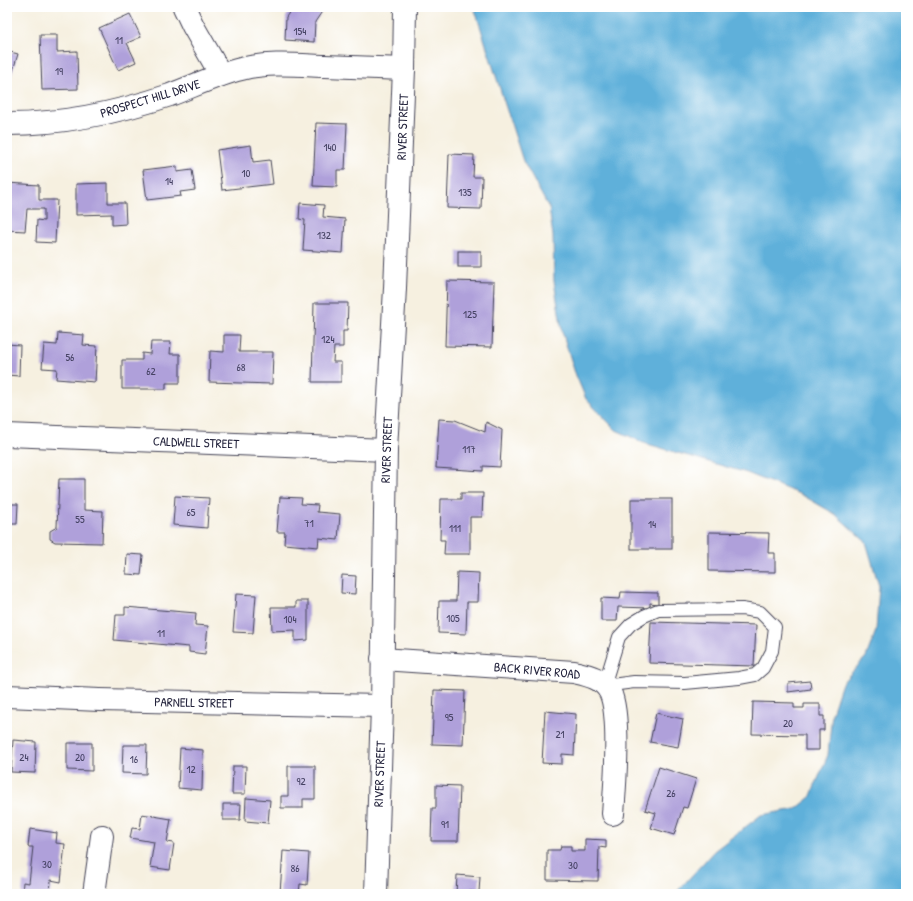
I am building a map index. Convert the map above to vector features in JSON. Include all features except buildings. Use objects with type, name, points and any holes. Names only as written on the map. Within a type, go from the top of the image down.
[{"type":"street","points":[[184,7],[221,75]]},
{"type":"street","name":"RIVER STREET","points":[[376,894],[382,706],[386,450],[404,70],[405,7]]},
{"type":"street","name":"PROSPECT HILL DRIVE","points":[[7,124],[50,122],[86,118],[121,110],[170,95],[221,75],[263,65],[301,65],[404,70]]},
{"type":"street","name":"CALDWELL STREET","points":[[7,435],[386,450]]},
{"type":"street","name":"BACK RIVER ROAD","points":[[382,659],[574,672],[588,675],[600,681],[604,686]]},
{"type":"street","points":[[604,686],[610,692],[616,735],[613,814]]},
{"type":"street","name":"PARNELL STREET","points":[[7,696],[100,700],[382,706]]},
{"type":"street","points":[[94,894],[102,836]]},
{"type":"lane","points":[[742,609],[760,612],[775,627],[772,651],[763,668],[755,675],[685,683],[634,682],[604,686],[619,637],[631,624],[658,610],[742,609]]},
{"type":"water","points":[[474,7],[906,7],[906,894],[675,894],[714,851],[761,815],[796,809],[810,798],[828,755],[832,713],[842,683],[866,657],[876,631],[879,586],[866,542],[835,514],[802,495],[747,473],[644,443],[616,430],[586,399],[575,373],[562,331],[554,281],[553,236],[549,208],[523,161]]}]
